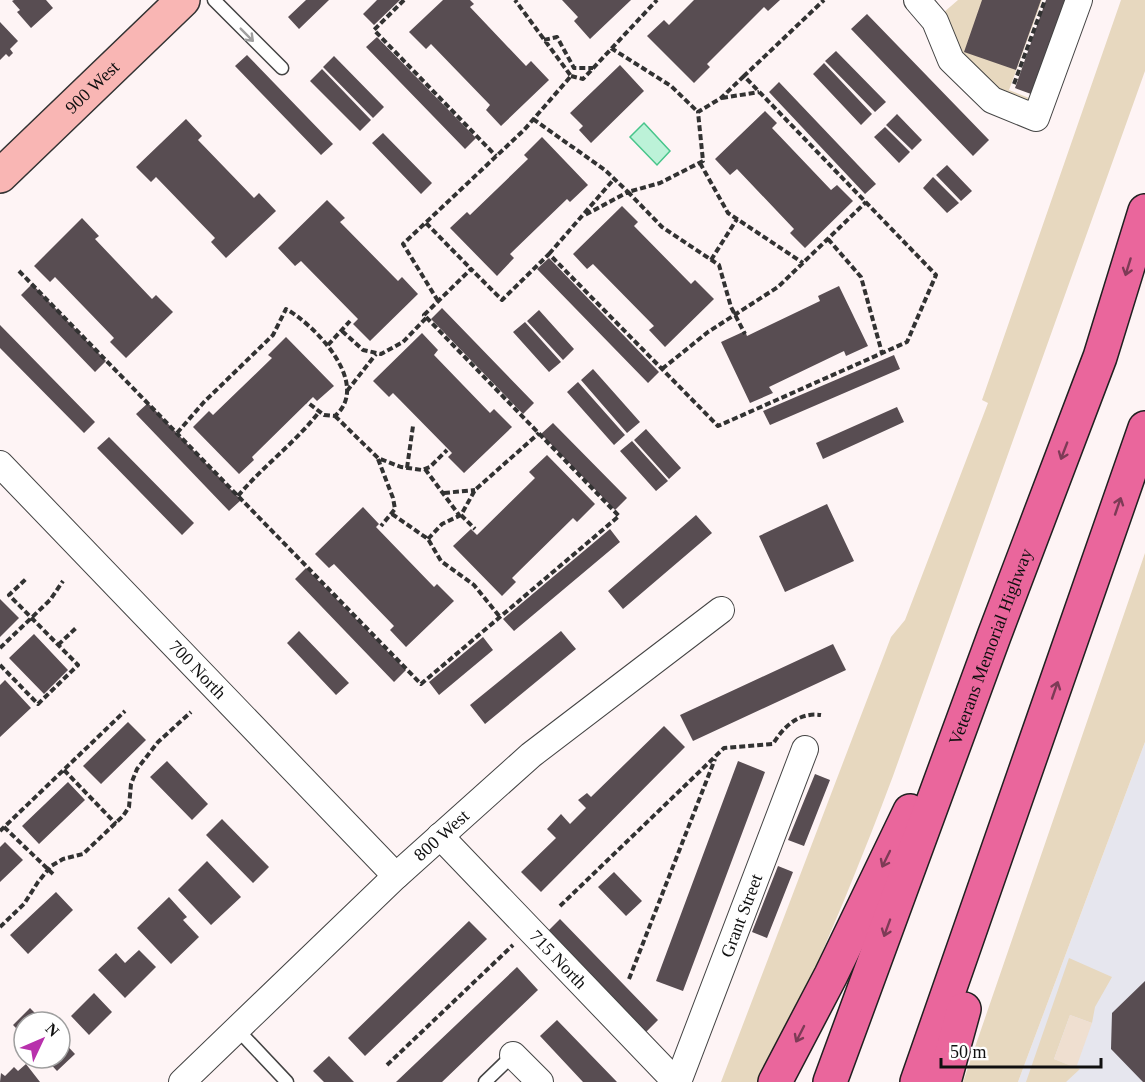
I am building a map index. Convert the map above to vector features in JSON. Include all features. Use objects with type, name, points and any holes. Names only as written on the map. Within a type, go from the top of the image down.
[{"type":"highway","name":"Veterans Memorial Highway","points":[[830,1082],[994,636],[1100,357],[1145,212]]},
{"type":"highway","points":[[917,1082],[1145,428]]},
{"type":"highway","points":[[775,1082],[831,975],[994,636]]},
{"type":"highway","points":[[944,1082],[1038,739]]},
{"type":"main road","name":"900 West","points":[[0,176],[183,0]]},
{"type":"street","points":[[917,0],[935,21],[946,54],[978,88],[1000,104],[1036,118],[1079,0]]},
{"type":"street","name":"700 North","points":[[0,464],[396,876]]},
{"type":"street","name":"800 West","points":[[182,1082],[396,876],[531,754],[721,610]]},
{"type":"street","name":"Grant Street","points":[[677,1082],[805,749]]},
{"type":"street","name":"715 North","points":[[440,836],[677,1082]]},
{"type":"street","points":[[513,1055],[540,1082]]},
{"type":"lane","points":[[214,0],[282,68]]},
{"type":"lane","points":[[237,1029],[287,1082]]},
{"type":"lane","points":[[485,1082],[513,1055]]},
{"type":"path","points":[[405,0],[374,30],[496,156]]},
{"type":"path","points":[[515,0],[571,76],[583,79],[657,0]]},
{"type":"path","points":[[698,112],[721,98],[824,0]]},
{"type":"path","points":[[1012,89],[1045,0]]},
{"type":"path","points":[[544,40],[556,37],[574,68]]},
{"type":"path","points":[[585,215],[628,192],[660,183],[704,161],[698,112],[671,86],[611,48]]},
{"type":"path","points":[[567,71],[574,68],[592,68]]},
{"type":"path","points":[[438,301],[403,244],[533,119],[571,76]]},
{"type":"path","points":[[549,254],[718,426],[907,342],[936,275],[744,76]]},
{"type":"path","points":[[721,98],[760,92]]},
{"type":"path","points":[[533,119],[614,178],[662,227],[719,265],[735,315],[745,334]]},
{"type":"path","points":[[700,163],[728,213],[803,263]]},
{"type":"path","points":[[426,223],[502,300],[585,215],[614,178]]},
{"type":"path","points":[[596,200],[602,206]]},
{"type":"path","points":[[662,369],[708,332],[778,287],[866,202]]},
{"type":"path","points":[[711,260],[737,219]]},
{"type":"path","points":[[828,239],[861,277],[882,353]]},
{"type":"path","points":[[19,271],[421,684],[619,516],[424,315],[471,270]]},
{"type":"path","points":[[177,433],[204,402],[273,335],[286,309],[313,327],[328,345],[340,367],[346,392],[343,408],[335,416]]},
{"type":"path","points":[[342,331],[363,350],[376,354],[392,350],[427,317]]},
{"type":"path","points":[[328,345],[350,321]]},
{"type":"path","points":[[346,392],[376,354]]},
{"type":"path","points":[[307,402],[319,412],[335,416],[378,458],[393,498],[392,514],[381,526]]},
{"type":"path","points":[[238,496],[265,465],[298,437],[319,412]]},
{"type":"path","points":[[407,468],[413,426]]},
{"type":"path","points":[[428,539],[442,524],[460,515],[475,490],[539,433]]},
{"type":"path","points":[[378,458],[407,468],[425,469],[447,450]]},
{"type":"path","points":[[425,469],[460,515],[475,529]]},
{"type":"path","points":[[444,494],[475,490]]},
{"type":"path","points":[[392,514],[428,539],[441,561],[474,585],[500,617]]},
{"type":"path","points":[[0,665],[38,704],[78,665],[9,595],[27,578]]},
{"type":"path","points":[[0,648],[50,600],[63,581]]},
{"type":"path","points":[[58,645],[76,628]]},
{"type":"path","points":[[0,831],[125,711]]},
{"type":"path","points":[[0,927],[24,904],[48,870],[63,859],[83,854],[126,813],[131,784],[142,762],[158,742],[191,712]]},
{"type":"path","points":[[560,906],[724,748],[773,744],[795,720],[806,714],[820,715]]},
{"type":"path","points":[[775,741],[780,743]]},
{"type":"path","points":[[629,979],[716,755]]},
{"type":"path","points":[[64,770],[116,824]]},
{"type":"path","points":[[4,826],[53,874]]},
{"type":"path","points":[[387,1065],[520,938]]},
{"type":"shaded area","points":[[958,0],[1042,0],[1009,90],[1029,98],[1028,101],[1002,94],[956,52],[943,13]]},
{"type":"shaded area","points":[[1121,0],[1145,0],[1145,71],[893,776],[831,930],[763,1082],[721,1082],[891,637],[905,620],[988,403],[982,400]]},
{"type":"shaded area","points":[[644,123],[670,151],[657,165],[630,137]]},
{"type":"shaded area","points":[[1145,553],[1145,742],[1018,1082],[963,1082]]},
{"type":"shaded area","points":[[1145,742],[1145,1082],[1018,1082]]},
{"type":"shaded area","points":[[1069,958],[1112,977],[1095,1007],[1092,1023],[1070,1015],[1054,1059],[1080,1069],[1066,1082],[1026,1082]]},
{"type":"shaded area","points":[[1070,1015],[1092,1023],[1076,1068],[1054,1059]]},
{"type":"building","points":[[46,0],[53,8],[31,28],[17,12],[20,10],[12,1]]},
{"type":"building","points":[[306,0],[329,0],[299,29],[288,17]]},
{"type":"building","points":[[377,0],[400,0],[374,25],[363,14]]},
{"type":"building","points":[[443,0],[470,0],[474,4],[470,7],[526,66],[531,61],[549,80],[501,126],[486,110],[490,105],[431,44],[426,49],[409,32]]},
{"type":"building","points":[[562,0],[631,0],[590,39],[574,21],[578,17]]},
{"type":"building","points":[[694,0],[780,0],[768,11],[764,7],[707,64],[710,67],[694,83],[647,36],[664,20],[669,25]]},
{"type":"building","points":[[982,0],[1041,0],[1016,70],[964,52]]},
{"type":"building","points":[[1046,0],[1065,0],[1031,94],[1015,88]]},
{"type":"building","points":[[867,14],[989,140],[973,156],[851,29]]},
{"type":"building","points":[[0,22],[18,41],[10,49],[13,53],[9,57],[6,54],[0,60]]},
{"type":"building","points":[[377,37],[476,138],[465,149],[366,47]]},
{"type":"building","points":[[836,51],[886,102],[875,112],[825,61]]},
{"type":"building","points":[[247,55],[333,144],[321,155],[235,66]]},
{"type":"building","points":[[334,56],[384,107],[373,118],[323,67]]},
{"type":"building","points":[[824,63],[872,114],[861,125],[813,74]]},
{"type":"building","points":[[620,65],[644,91],[591,143],[579,130],[583,126],[570,113]]},
{"type":"building","points":[[322,69],[371,120],[360,131],[310,81]]},
{"type":"building","points":[[779,82],[876,184],[865,194],[769,92]]},
{"type":"building","points":[[765,111],[777,123],[772,128],[831,190],[837,185],[853,201],[805,248],[790,233],[794,229],[737,169],[730,175],[715,159]]},
{"type":"building","points":[[897,114],[922,140],[912,150],[886,125]]},
{"type":"building","points":[[186,119],[202,136],[198,140],[254,198],[259,193],[276,211],[226,258],[211,242],[215,238],[156,177],[151,182],[136,167]]},
{"type":"building","points":[[885,127],[910,152],[899,163],[874,137]]},
{"type":"building","points":[[383,133],[432,183],[421,194],[372,143]]},
{"type":"building","points":[[542,137],[588,185],[570,202],[567,199],[510,254],[514,258],[497,276],[450,228],[467,212],[470,215],[528,159],[524,155]]},
{"type":"building","points":[[947,165],[972,191],[961,201],[936,175]]},
{"type":"building","points":[[933,177],[959,203],[947,213],[923,188]]},
{"type":"building","points":[[327,200],[345,218],[340,222],[398,281],[402,277],[418,294],[370,341],[353,324],[358,319],[301,261],[295,266],[278,248]]},
{"type":"building","points":[[622,206],[638,222],[634,226],[691,284],[695,280],[714,299],[665,347],[649,330],[654,326],[593,264],[587,269],[573,254]]},
{"type":"building","points":[[82,218],[99,236],[95,239],[152,299],[156,295],[173,312],[126,358],[110,342],[114,338],[55,277],[50,282],[34,266]]},
{"type":"building","points":[[549,258],[659,372],[648,383],[537,269]]},
{"type":"building","points":[[32,284],[106,361],[95,372],[21,295]]},
{"type":"building","points":[[839,286],[868,346],[846,356],[844,351],[769,387],[773,393],[750,403],[721,342],[745,331],[747,336],[820,301],[818,296]]},
{"type":"building","points":[[442,308],[534,403],[523,414],[431,319]]},
{"type":"building","points":[[539,310],[574,349],[563,360],[527,321]]},
{"type":"building","points":[[525,322],[561,362],[549,372],[513,332]]},
{"type":"building","points":[[0,325],[95,422],[84,433],[0,348]]},
{"type":"building","points":[[422,333],[438,350],[434,355],[490,413],[494,409],[512,427],[464,473],[448,457],[452,453],[393,393],[389,397],[373,381]]},
{"type":"building","points":[[286,337],[334,386],[317,401],[313,397],[252,457],[254,460],[239,474],[193,427],[209,411],[213,415],[272,358],[268,355]]},
{"type":"building","points":[[894,355],[900,369],[770,425],[763,411]]},
{"type":"building","points":[[593,369],[640,422],[627,433],[581,380]]},
{"type":"building","points":[[578,382],[625,435],[614,445],[567,392]]},
{"type":"building","points":[[148,403],[241,500],[229,511],[136,414]]},
{"type":"building","points":[[897,407],[904,422],[823,459],[816,443]]},
{"type":"building","points":[[553,423],[627,498],[615,510],[541,434]]},
{"type":"building","points":[[646,429],[681,468],[669,479],[634,440]]},
{"type":"building","points":[[109,437],[194,523],[182,535],[97,448]]},
{"type":"building","points":[[632,441],[668,481],[656,491],[620,451]]},
{"type":"building","points":[[547,455],[595,504],[577,522],[573,518],[512,578],[516,582],[502,596],[453,546],[471,529],[477,535],[535,478],[529,472]]},
{"type":"building","points":[[827,504],[854,561],[785,592],[759,536]]},
{"type":"building","points":[[363,507],[379,524],[376,527],[434,587],[437,584],[454,601],[406,647],[390,630],[394,626],[334,564],[329,568],[315,554]]},
{"type":"building","points":[[696,515],[712,533],[623,609],[608,591]]},
{"type":"building","points":[[610,529],[620,542],[514,631],[503,619]]},
{"type":"building","points":[[306,568],[406,670],[394,682],[295,579]]},
{"type":"building","points":[[0,599],[19,618],[0,637]]},
{"type":"building","points":[[299,631],[349,683],[336,695],[287,643]]},
{"type":"building","points":[[561,631],[576,649],[485,724],[470,705]]},
{"type":"building","points":[[34,634],[68,670],[44,694],[9,658]]},
{"type":"building","points":[[483,637],[493,650],[439,695],[429,682]]},
{"type":"building","points":[[833,644],[846,670],[693,741],[680,715]]},
{"type":"building","points":[[5,680],[31,708],[0,737],[0,685]]},
{"type":"building","points":[[128,722],[146,740],[101,784],[83,766]]},
{"type":"building","points":[[664,726],[685,747],[541,892],[521,872],[556,838],[547,829],[561,814],[570,824],[586,808],[578,800],[587,793],[591,797]]},
{"type":"building","points":[[167,761],[208,804],[192,820],[150,777]]},
{"type":"building","points":[[738,761],[765,772],[683,991],[656,981]]},
{"type":"building","points":[[815,774],[830,780],[804,846],[788,840]]},
{"type":"building","points":[[68,782],[85,800],[39,844],[22,826]]},
{"type":"building","points":[[222,819],[269,867],[253,883],[206,835]]},
{"type":"building","points":[[5,842],[23,860],[0,882],[0,847]]},
{"type":"building","points":[[207,861],[241,897],[211,925],[178,890]]},
{"type":"building","points":[[778,866],[793,872],[767,938],[752,932]]},
{"type":"building","points":[[614,872],[642,901],[626,916],[598,887]]},
{"type":"building","points":[[56,892],[73,910],[28,954],[10,935]]},
{"type":"building","points":[[169,897],[187,917],[183,920],[199,937],[171,964],[137,928]]},
{"type":"building","points":[[560,919],[658,1020],[646,1032],[548,931]]},
{"type":"building","points":[[469,921],[487,939],[365,1056],[348,1038]]},
{"type":"building","points":[[139,950],[156,967],[125,998],[98,970],[116,953],[125,963]]},
{"type":"building","points":[[517,967],[538,990],[442,1082],[396,1082]]},
{"type":"building","points":[[1145,981],[1145,1082],[1143,1082],[1111,1049],[1112,1013]]},
{"type":"building","points":[[94,993],[112,1012],[89,1035],[72,1015]]},
{"type":"building","points":[[557,1020],[617,1082],[583,1082],[540,1036]]},
{"type":"building","points":[[329,1056],[354,1082],[324,1082],[313,1071]]},
{"type":"building","points":[[12,1069],[31,1070],[40,1082],[0,1082],[1,1073],[5,1076]]}]
